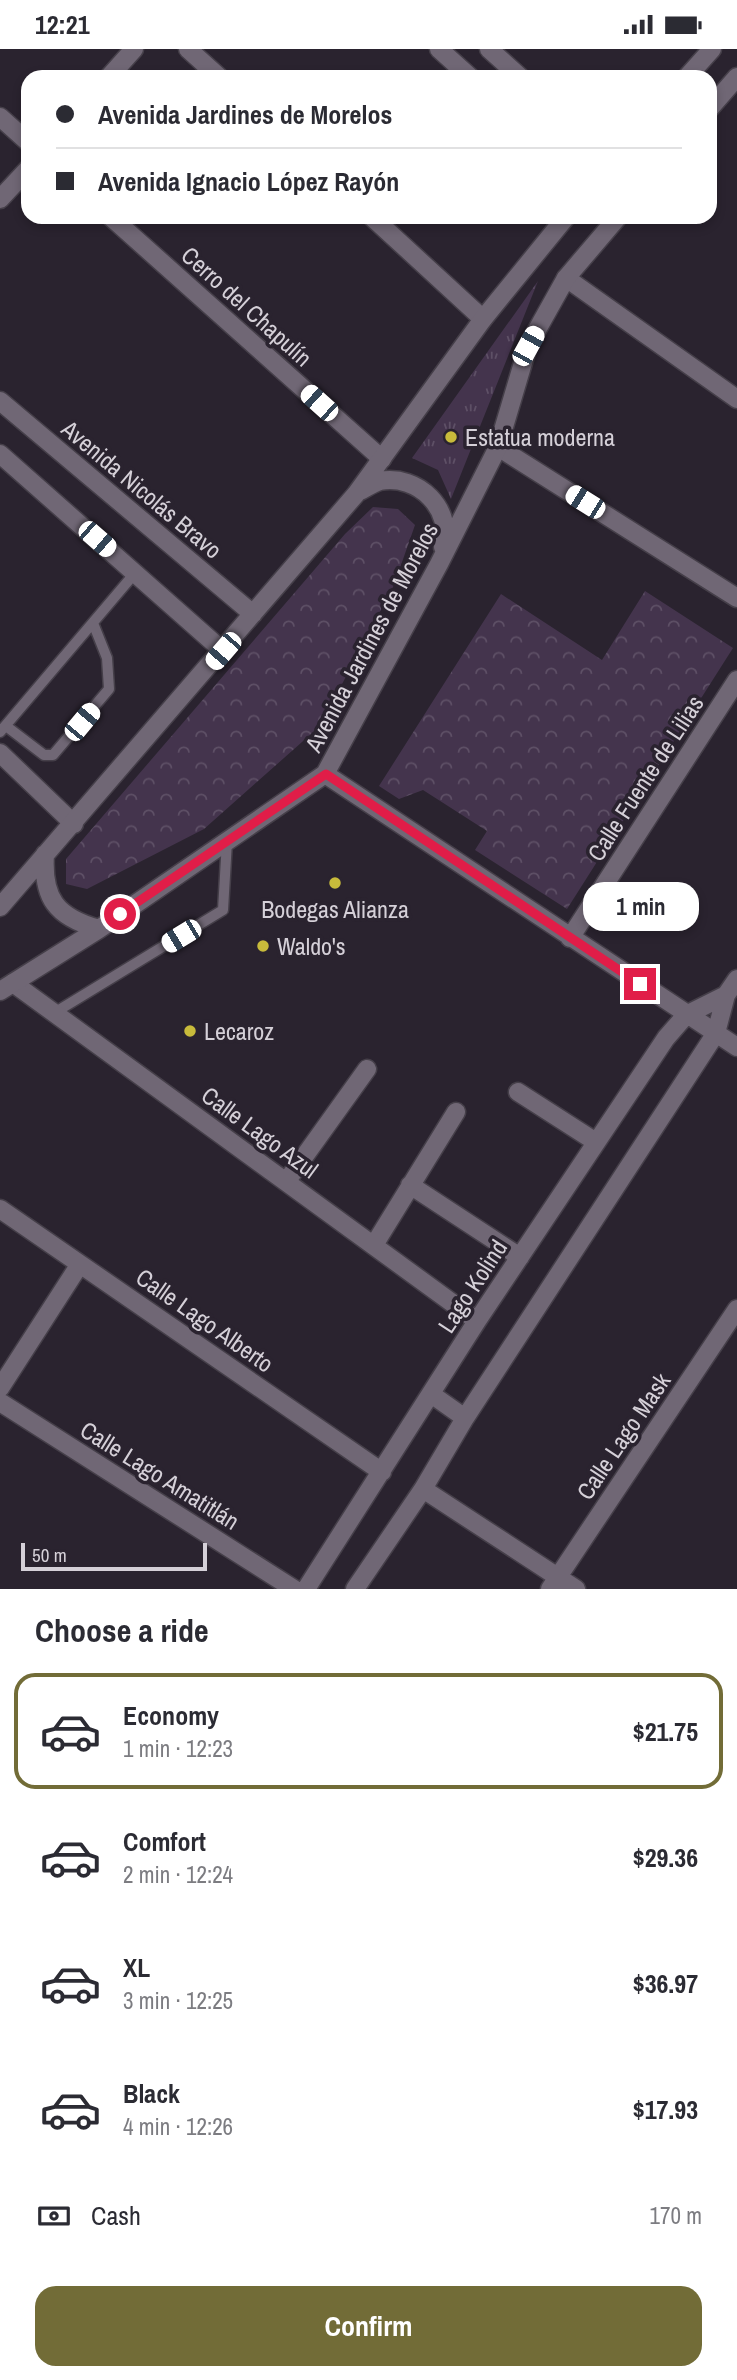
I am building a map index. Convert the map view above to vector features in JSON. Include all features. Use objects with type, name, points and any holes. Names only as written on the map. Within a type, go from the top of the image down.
[{"type":"street","points":[[116,70],[134,49]]},
{"type":"street","points":[[188,49],[211,70]]},
{"type":"street","points":[[439,49],[462,70]]},
{"type":"street","points":[[489,49],[512,70]]},
{"type":"street","points":[[693,70],[712,49]]},
{"type":"street","points":[[717,100],[737,77]]},
{"type":"street","points":[[0,117],[21,136]]},
{"type":"street","points":[[0,199],[21,176]]},
{"type":"street","name":"Cerro del Chapulín","points":[[119,224],[382,459]]},
{"type":"street","points":[[380,224],[484,319]]},
{"type":"street","points":[[0,907],[356,494],[484,319],[560,224]]},
{"type":"street","name":"Avenida Jardines de Morelos","points":[[6,987],[99,929],[326,774],[439,564],[498,447],[528,346],[566,278],[612,224]]},
{"type":"street","points":[[566,278],[737,399]]},
{"type":"street","name":"Avenida Nicolás Bravo","points":[[0,401],[253,614]]},
{"type":"street","points":[[498,447],[737,598]]},
{"type":"street","points":[[0,454],[223,651]]},
{"type":"street","points":[[356,494],[378,481],[405,481],[428,493],[443,514],[446,538],[439,564]]},
{"type":"street","name":"Calle Fuente de Lilias","points":[[570,938],[737,680]]},
{"type":"street","points":[[0,753],[74,824]]},
{"type":"street","points":[[326,774],[737,1047]]},
{"type":"street","points":[[45,854],[44,880],[54,904],[74,922],[99,929]]},
{"type":"street","points":[[355,1589],[423,1489],[465,1418],[716,1033],[726,995],[737,979]]},
{"type":"street","name":"Calle Lago Azul","points":[[6,987],[54,1013],[477,1321]]},
{"type":"street","points":[[686,1015],[726,995]]},
{"type":"street","name":"Lago Kolind","points":[[306,1589],[477,1321],[666,1038],[686,1015]]},
{"type":"street","points":[[286,1182],[367,1069]]},
{"type":"street","points":[[518,1092],[596,1142]]},
{"type":"street","points":[[374,1245],[456,1112]]},
{"type":"street","points":[[410,1185],[520,1257]]},
{"type":"street","name":"Calle Lago Alberto","points":[[0,1209],[382,1472]]},
{"type":"street","points":[[0,1388],[80,1264]]},
{"type":"street","name":"Calle Lago Mask","points":[[554,1583],[737,1309]]},
{"type":"street","points":[[431,1394],[465,1418]]},
{"type":"street","name":"Calle Lago Amatitlán","points":[[0,1402],[294,1589]]},
{"type":"street","points":[[423,1489],[554,1583],[576,1589]]},
{"type":"lane","points":[[93,623],[110,673],[109,689],[54,755],[44,755],[3,729],[135,573]]},
{"type":"lane","points":[[54,1013],[223,910],[227,841]]},
{"type":"green space","points":[[538,281],[451,499],[438,470],[412,458]]},
{"type":"green space","points":[[373,507],[398,509],[415,525],[394,585],[320,726],[204,829],[87,889],[66,884],[66,859],[345,534]]},
{"type":"green space","points":[[645,591],[733,648],[567,909],[475,850],[487,831],[423,790],[399,799],[379,786],[501,594],[602,660]]},
{"type":"place","name":"Estatua moderna","points":[[451,437]]},
{"type":"place","name":"Bodegas Alianza","points":[[335,883]]},
{"type":"place","name":"Waldo's","points":[[263,946]]},
{"type":"place","name":"Lecaroz","points":[[190,1031]]},
{"type":"route","points":[[120,914],[326,774],[640,984]]}]
